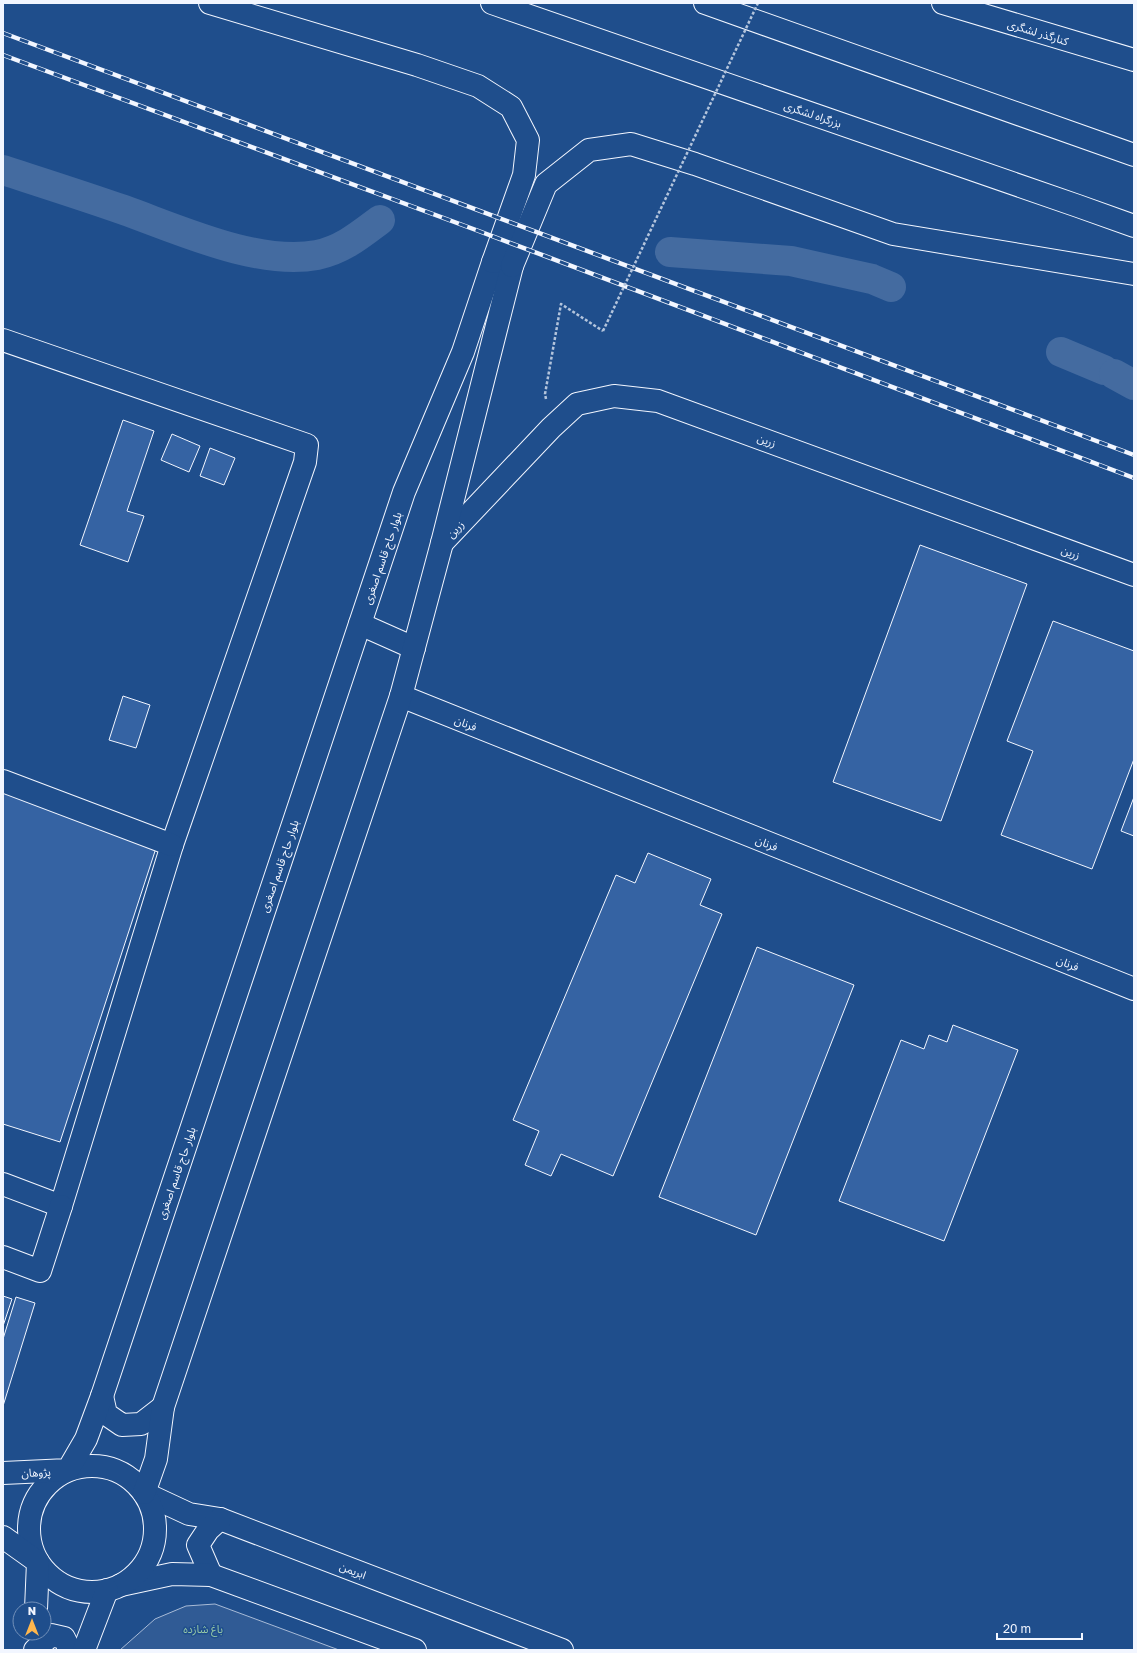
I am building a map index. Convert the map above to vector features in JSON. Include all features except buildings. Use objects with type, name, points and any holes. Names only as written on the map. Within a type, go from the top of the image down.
[{"type":"main road","points":[[144,1493],[156,1459],[163,1407],[400,696],[414,648],[442,543],[524,175],[528,140],[511,107],[478,86],[417,65],[210,3]]},
{"type":"main road","name":"بزرگراه لشگری","points":[[492,3],[1134,226]]},
{"type":"main road","points":[[705,3],[1134,155]]},
{"type":"main road","name":"کنارگذر لشگری","points":[[943,3],[1134,60]]},
{"type":"main road","points":[[503,264],[546,184],[589,150],[631,144],[695,164],[893,234],[1134,274]]},
{"type":"main road","name":"بلوار حاج قاسم اصغری","points":[[68,1470],[86,1439],[102,1396],[404,492],[462,352],[503,264]]},
{"type":"main road","points":[[3,340],[307,445],[302,469],[172,845],[40,1271],[3,1257]]},
{"type":"main road","name":"زرین","points":[[442,543],[551,428],[577,404],[614,396],[658,401],[1134,575]]},
{"type":"main road","points":[[360,624],[414,648]]},
{"type":"main road","name":"فرنان","points":[[400,696],[1134,989]]},
{"type":"main road","points":[[3,781],[172,845]]},
{"type":"main road","points":[[3,1184],[60,1206]]},
{"type":"main road","points":[[102,1396],[106,1414],[122,1426],[141,1424],[163,1407]]},
{"type":"main road","points":[[36,1601],[38,1562],[30,1541],[29,1520],[36,1499],[50,1482],[68,1470],[89,1466],[110,1468],[129,1478],[144,1493],[153,1512],[155,1534],[150,1554],[138,1572],[114,1587],[84,1650]]},
{"type":"main road","name":"پژوهان","points":[[3,1474],[68,1470]]},
{"type":"main road","name":"ابریمن","points":[[144,1493],[189,1514],[220,1518],[562,1650]]},
{"type":"main road","points":[[211,1575],[198,1546],[208,1530],[220,1518]]},
{"type":"main road","points":[[3,1537],[38,1562],[48,1574],[60,1584],[76,1590],[92,1592],[172,1574],[211,1575],[415,1650]]},
{"type":"main road","points":[[35,1650],[50,1635],[64,1638],[70,1650]]},
{"type":"path","points":[[551,428],[545,394],[562,304],[604,331],[758,3]]},
{"type":"shaded area","name":"باغ شازده","points":[[215,1604],[339,1650],[120,1650],[155,1619],[186,1606]]},
{"type":"waterway","points":[[3,170],[109,205],[219,244],[245,251],[270,255],[294,257],[326,253],[343,246],[380,220]]},
{"type":"waterway","points":[[670,252],[791,261],[872,279],[891,287]]},
{"type":"waterway","points":[[1061,352],[1104,370]]},
{"type":"waterway","points":[[1114,374],[1134,385]]},
{"type":"railway","points":[[3,33],[1134,455]]},
{"type":"railway","points":[[3,55],[476,230],[1134,478]]}]
